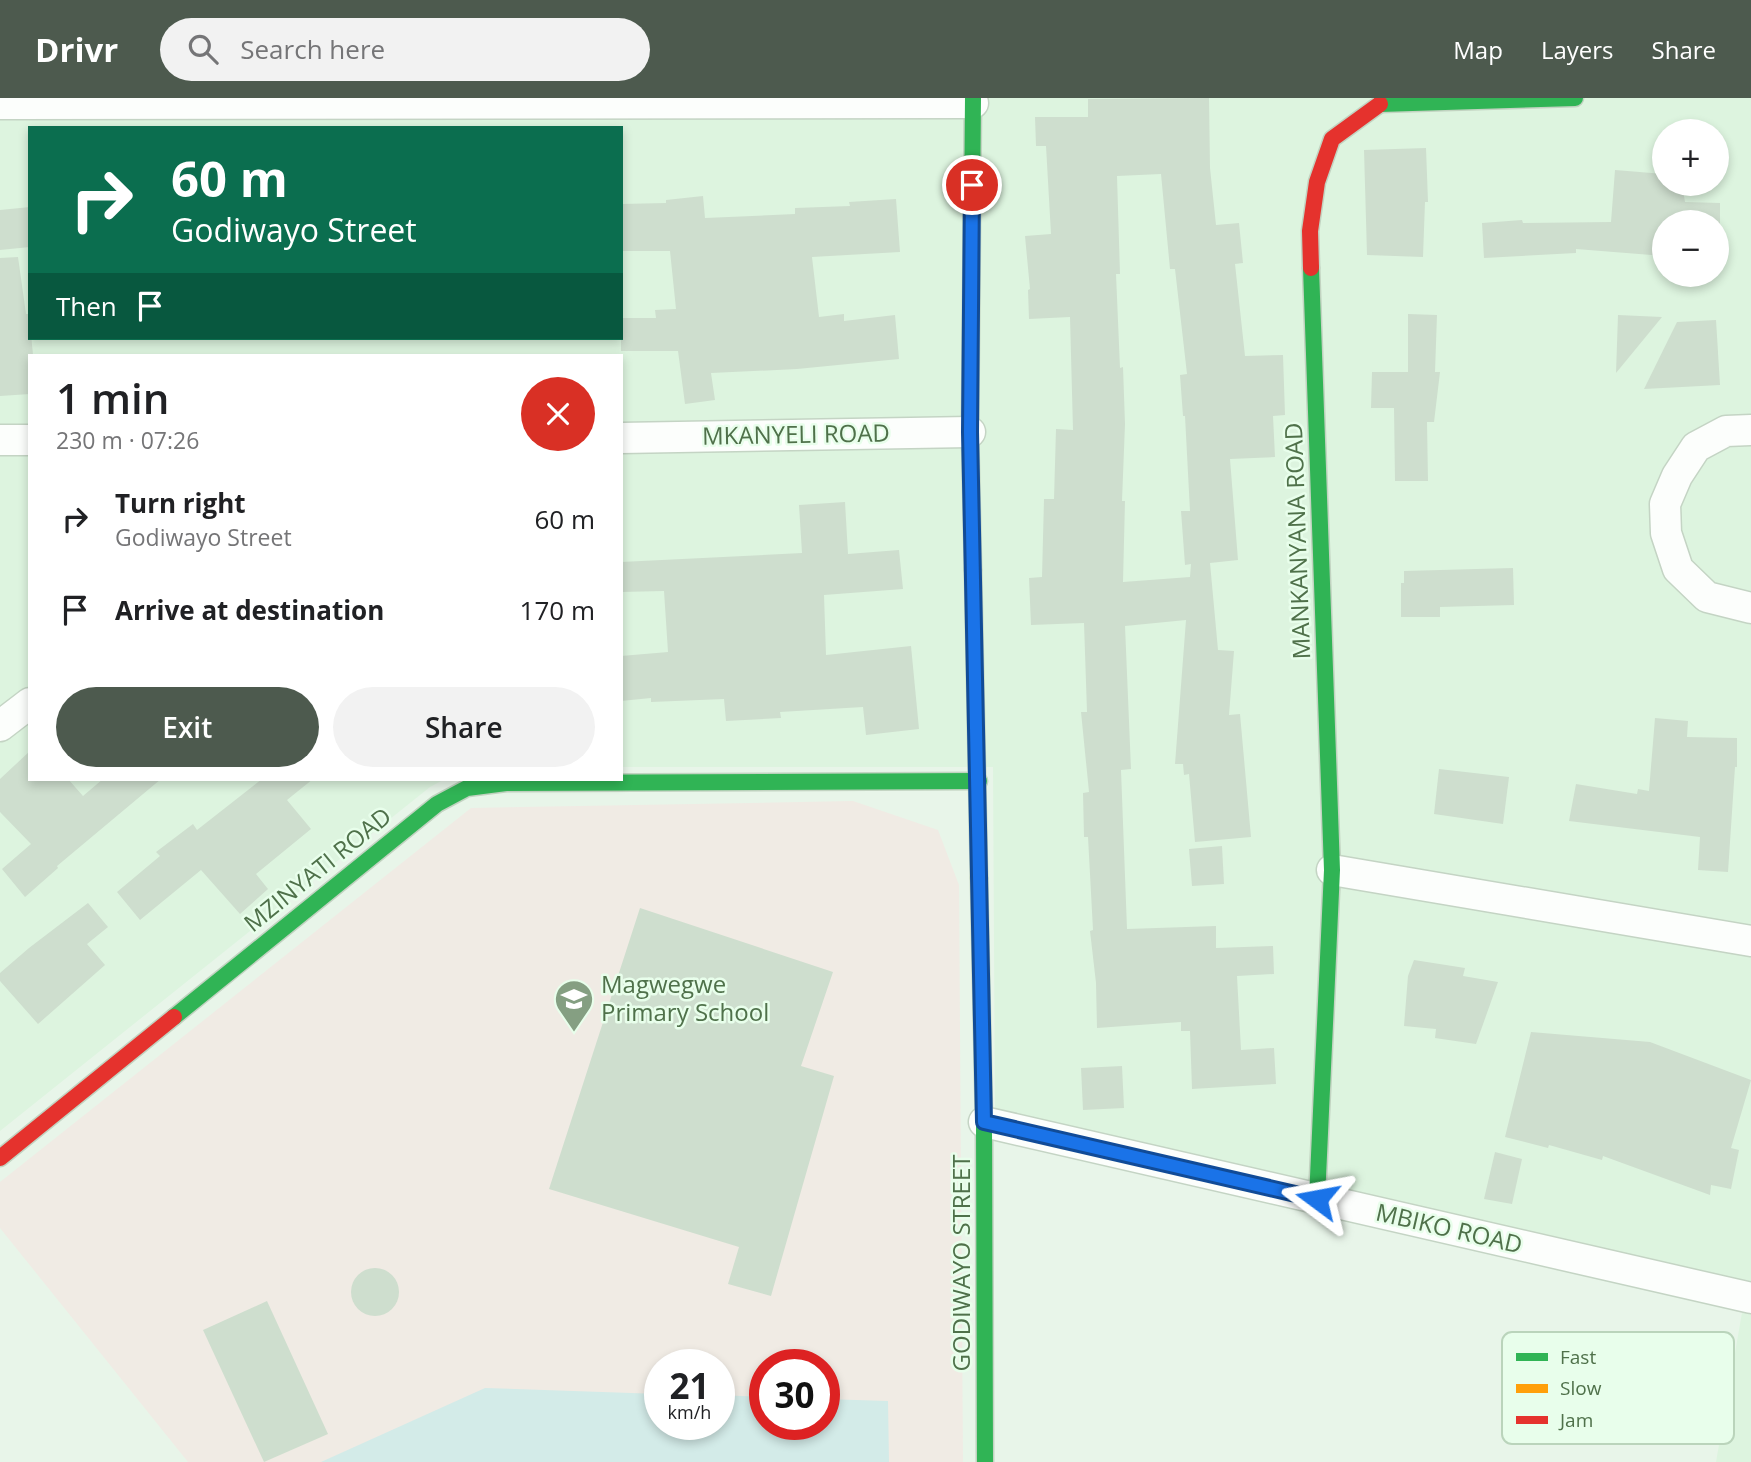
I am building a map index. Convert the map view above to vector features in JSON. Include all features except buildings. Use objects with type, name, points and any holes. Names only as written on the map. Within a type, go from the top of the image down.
[{"type":"street","name":"MANKANYANA ROAD","points":[[1317,1199],[1332,870],[1310,231],[1317,182],[1332,139],[1378,104],[1575,98]]},
{"type":"street","points":[[0,104],[973,100]]},
{"type":"street","name":"GODIWAYO STREET","points":[[973,100],[970,432],[984,1122],[985,1462]]},
{"type":"street","points":[[1751,430],[1726,431],[1696,447],[1677,476],[1665,504],[1666,533],[1678,569],[1707,597],[1751,608]]},
{"type":"street","name":"MKANYELI ROAD","points":[[623,438],[970,432]]},
{"type":"street","points":[[0,440],[28,440]]},
{"type":"street","points":[[0,726],[28,705]]},
{"type":"street","name":"MZINYATI ROAD","points":[[0,1158],[437,804],[467,788],[506,783],[979,781]]},
{"type":"street","points":[[1332,870],[1751,941]]},
{"type":"street","name":"MBIKO ROAD","points":[[984,1122],[1751,1298]]},
{"type":"shaded area","points":[[0,98],[1751,98],[1751,1462],[1716,1462],[1719,1444],[1734,1444],[1734,1359],[1747,1284],[995,1113],[993,767],[623,767],[623,354],[28,354],[28,781],[441,781],[430,787],[0,1131]]},
{"type":"shaded area","name":"Magwegwe Primary School","points":[[853,801],[938,830],[959,885],[963,1462],[188,1462],[0,1228],[0,1182],[471,808]]},
{"type":"shaded area","points":[[485,1388],[644,1393],[644,1440],[735,1440],[735,1396],[749,1396],[749,1440],[840,1440],[840,1400],[888,1401],[889,1462],[321,1462]]},
{"type":"traffic: fast","points":[[973,98],[970,432],[973,570]]},
{"type":"traffic: fast","points":[[1380,104],[1575,98]]},
{"type":"traffic: fast","points":[[1311,268],[1332,870],[1317,1199]]},
{"type":"traffic: fast","points":[[174,1017],[437,804],[467,788],[506,783],[979,781]]},
{"type":"traffic: fast","points":[[984,1121],[985,1462]]},
{"type":"traffic: slow","points":[[973,570],[979,878]]},
{"type":"traffic: jam","points":[[1311,268],[1310,231],[1317,182],[1332,139],[1380,104]]},
{"type":"traffic: jam","points":[[979,878],[984,1121]]},
{"type":"traffic: jam","points":[[0,1158],[174,1017]]},
{"type":"place","name":"Magwegwe Primary School","points":[[574,1033]]},
{"type":"route","points":[[972,185],[970,432],[984,1122],[1317,1199]]}]
